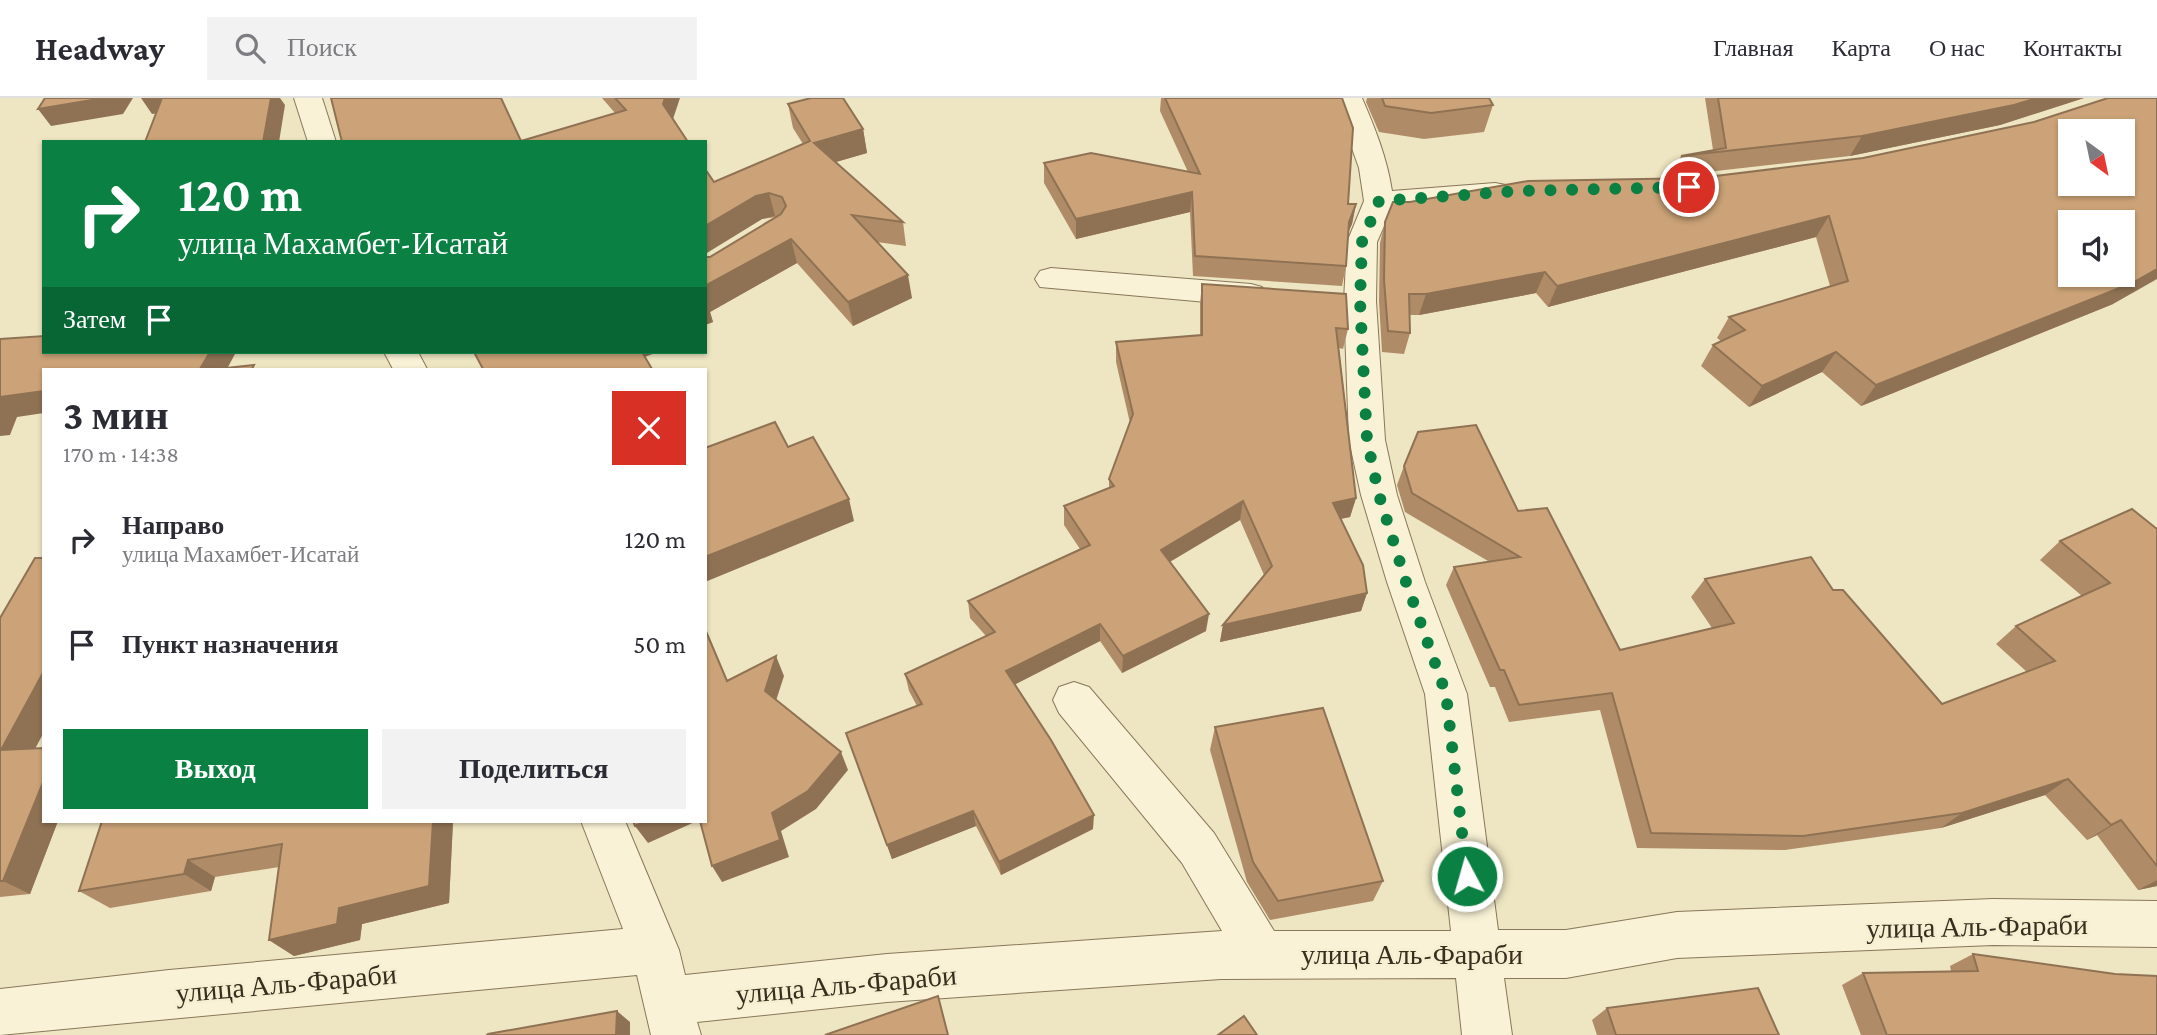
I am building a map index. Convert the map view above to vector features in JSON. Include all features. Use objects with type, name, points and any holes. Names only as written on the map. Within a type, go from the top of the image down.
[{"type":"street","points":[[308,98],[321,140]]},
{"type":"street","points":[[1348,98],[1371,156],[1379,201],[1362,242],[1347,300],[1367,440],[1379,495],[1406,582],[1446,694],[1475,954],[1487,1035]]},
{"type":"street","points":[[1379,201],[1519,191]]},
{"type":"street","points":[[1051,279],[1278,296]]},
{"type":"street","points":[[1074,700],[1198,848],[1262,955]]},
{"type":"street","points":[[604,823],[655,950],[671,1018]]},
{"type":"street","name":"улица Аль-Фараби","points":[[671,1018],[887,978],[1221,955],[1566,954],[1677,935],[1993,922],[2157,924]]},
{"type":"street","name":"улица Аль-Фараби","points":[[0,1013],[196,991],[655,950]]},
{"type":"building","points":[[45,98],[104,98],[38,109]]},
{"type":"building","points":[[162,98],[271,98],[263,140],[146,140]]},
{"type":"building","points":[[331,98],[501,98],[521,140],[342,140]]},
{"type":"building","points":[[615,98],[665,98],[663,104],[687,140],[524,140],[626,110]]},
{"type":"building","points":[[811,98],[843,98],[863,129],[814,143],[903,222],[852,215],[908,275],[848,302],[791,239],[707,285],[707,257],[781,214],[786,206],[782,197],[769,193],[756,196],[707,225],[707,172],[714,182],[810,141],[788,104]]},
{"type":"building","points":[[1165,98],[1342,98],[1353,128],[1348,204],[1356,204],[1349,222],[1346,266],[1195,256],[1192,192],[1076,219],[1044,163],[1091,153],[1200,174]]},
{"type":"building","points":[[1382,98],[1489,98],[1493,105],[1431,113],[1385,106]]},
{"type":"building","points":[[1718,98],[2037,98],[1862,136],[1681,156],[1726,148]]},
{"type":"building","points":[[2108,98],[2157,98],[2157,269],[2135,281],[2135,210],[2058,210],[2058,287],[2122,287],[1876,385],[1836,352],[1762,386],[1713,345],[1745,330],[1729,317],[1848,281],[1829,216],[1557,286],[1545,272],[1426,294],[1409,294],[1410,333],[1388,331],[1384,280],[1385,222],[1393,202],[1410,202],[1528,181],[1699,178],[1863,158],[2034,122]]},
{"type":"building","points":[[1202,284],[1346,294],[1348,329],[1336,328],[1356,498],[1333,503],[1363,565],[1367,593],[1223,625],[1272,566],[1243,501],[1161,550],[1209,614],[1123,656],[1100,624],[1006,671],[1051,740],[1094,815],[999,862],[973,811],[887,845],[846,733],[922,704],[905,674],[995,632],[968,601],[1090,545],[1064,506],[1114,486],[1109,479],[1133,414],[1116,342],[1202,335]]},
{"type":"building","points":[[42,336],[42,354],[209,354],[201,368],[42,368],[42,391],[0,397],[0,339]]},
{"type":"building","points":[[475,354],[643,354],[651,368],[482,368]]},
{"type":"building","points":[[254,365],[252,368],[226,368]]},
{"type":"building","points":[[775,422],[788,447],[813,437],[849,499],[707,556],[707,447]]},
{"type":"building","points":[[1476,425],[1518,511],[1547,508],[1620,650],[1734,623],[1705,579],[1811,557],[1833,590],[1843,590],[1942,704],[2055,661],[2016,626],[2110,583],[2060,541],[2132,509],[2157,529],[2157,866],[2121,820],[2111,825],[2068,779],[1962,813],[1803,836],[1651,833],[1612,693],[1519,705],[1504,670],[1500,670],[1454,567],[1520,557],[1412,493],[1404,466],[1418,432]]},
{"type":"building","points":[[35,558],[42,558],[42,675],[1,750],[42,748],[42,785],[3,881],[0,881],[0,618]]},
{"type":"building","points":[[707,634],[727,681],[776,656],[765,691],[841,752],[808,791],[772,813],[780,840],[712,866],[701,823],[707,823]]},
{"type":"building","points":[[1323,708],[1383,881],[1278,901],[1253,862],[1215,727]]},
{"type":"building","points":[[101,823],[433,823],[429,886],[339,908],[337,924],[269,940],[282,844],[188,860],[184,874],[79,891]]},
{"type":"building","points":[[1973,954],[2115,974],[2157,976],[2157,1035],[1887,1035],[1863,973],[1978,971]]},
{"type":"building","points":[[1758,988],[1779,1035],[1616,1035],[1607,1008]]},
{"type":"building","points":[[938,996],[948,1035],[825,1035]]},
{"type":"building","points":[[617,1011],[616,1035],[487,1035],[488,1034]]},
{"type":"building","points":[[1244,1016],[1257,1035],[1218,1035]]},
{"type":"route","points":[[1467,876],[1446,694],[1406,582],[1379,495],[1367,440],[1360,301],[1362,242],[1379,201],[1519,191],[1689,187]]}]
